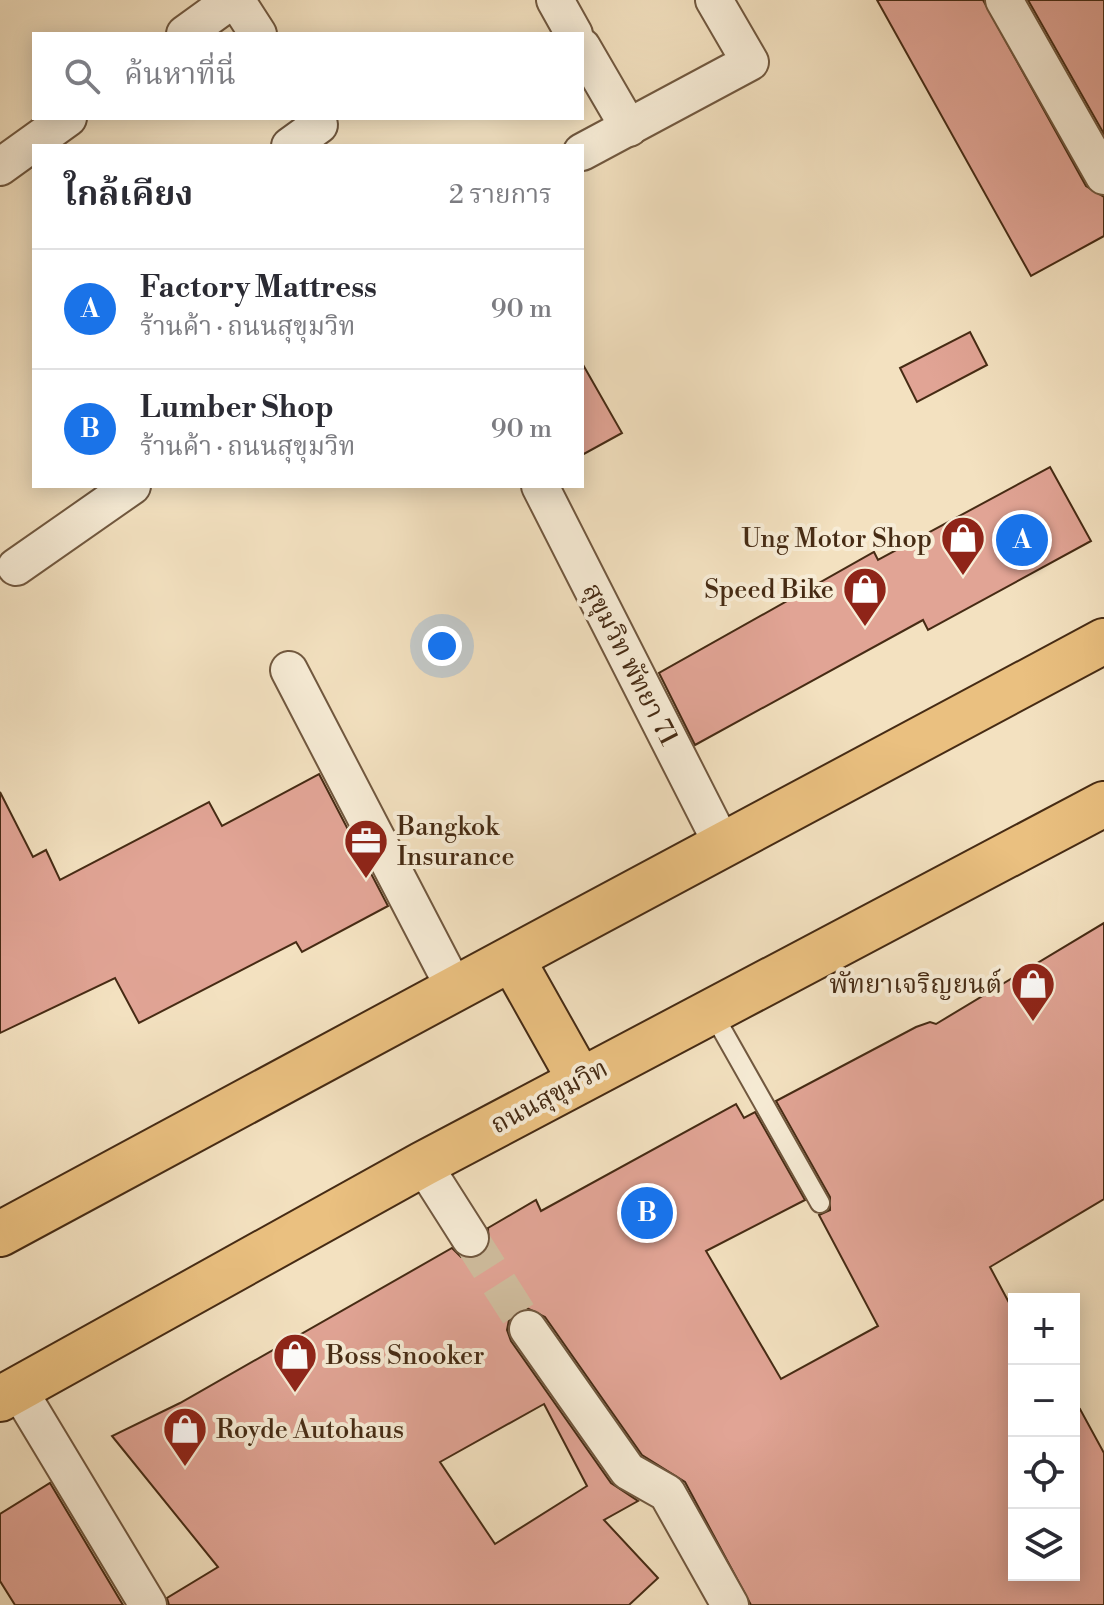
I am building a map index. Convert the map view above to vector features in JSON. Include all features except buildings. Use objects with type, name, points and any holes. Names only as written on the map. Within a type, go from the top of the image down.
[{"type":"highway","points":[[0,1234],[456,991],[721,842],[1104,641]]},
{"type":"highway","name":"ถนนสุขุมวิท","points":[[9,1394],[423,1164],[1104,804]]},
{"type":"highway","points":[[512,959],[580,1080]]},
{"type":"street","points":[[188,32],[234,0],[257,32]]},
{"type":"street","points":[[555,0],[573,32]]},
{"type":"street","points":[[584,151],[750,62],[714,0]]},
{"type":"street","points":[[1004,0],[1104,176]]},
{"type":"street","points":[[584,50],[629,128]]},
{"type":"street","points":[[0,167],[65,120]]},
{"type":"street","points":[[294,144],[322,130]]},
{"type":"street","points":[[16,567],[129,488]]},
{"type":"street","name":"สุขุมวิท พัทยา 71","points":[[541,488],[721,842]]},
{"type":"street","points":[[289,670],[456,991]]},
{"type":"street","points":[[423,1164],[470,1238]]},
{"type":"street","points":[[528,1329],[628,1471],[667,1493],[730,1605]]},
{"type":"street","points":[[9,1394],[148,1605]]},
{"type":"lane","points":[[712,1012],[820,1203]]},
{"type":"tunnel","points":[[470,1238],[528,1329]]},
{"type":"place","name":"Factory Mattress","points":[[1022,540]]},
{"type":"place","name":"Ung Motor Shop","points":[[963,577]]},
{"type":"place","name":"Speed Bike","points":[[865,628]]},
{"type":"place","name":"Bangkok Insurance","points":[[366,880]]},
{"type":"place","name":"พัทยาเจริญยนต์","points":[[1033,1023]]},
{"type":"place","name":"Lumber Shop","points":[[647,1213]]},
{"type":"place","name":"Boss Snooker","points":[[295,1394]]},
{"type":"place","name":"Royde Autohaus","points":[[185,1468]]}]
